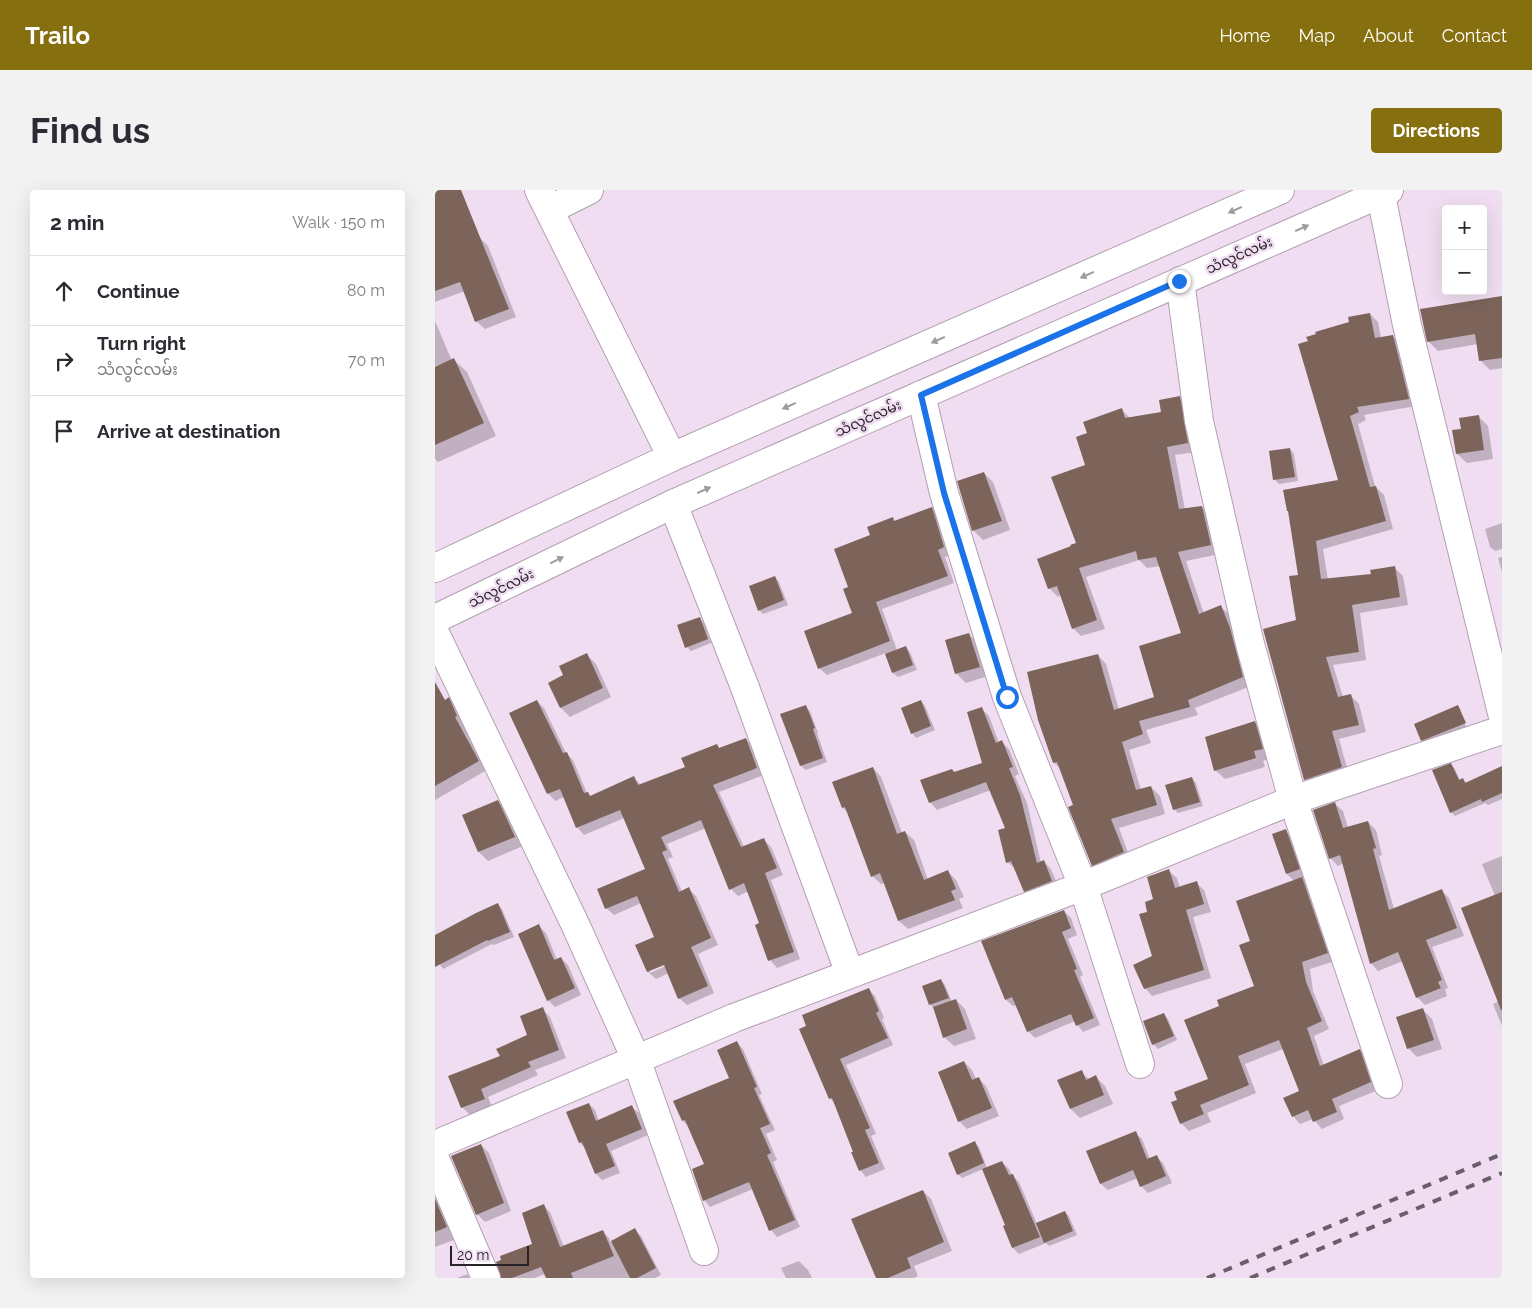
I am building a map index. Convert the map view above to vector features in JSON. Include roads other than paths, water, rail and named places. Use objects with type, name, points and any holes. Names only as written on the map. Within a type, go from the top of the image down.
[{"type":"street","points":[[589,190],[544,200],[672,457]]},
{"type":"street","points":[[435,568],[672,457],[1280,190]]},
{"type":"street","points":[[1383,191],[1407,325],[1502,713]]},
{"type":"street","name":"သံလွင်လမ်း","points":[[435,620],[673,504],[1383,191]]},
{"type":"street","points":[[1179,281],[1199,421],[1250,644],[1293,800],[1388,1084]]},
{"type":"street","points":[[921,395],[944,493],[1007,697],[1083,886],[1140,1064]]},
{"type":"street","points":[[673,504],[744,685],[850,974]]},
{"type":"street","points":[[435,633],[566,906],[636,1059],[704,1251]]},
{"type":"street","points":[[435,1145],[734,1018],[1083,886],[1293,800],[1502,730]]},
{"type":"street","points":[[435,1159],[486,1278]]},
{"type":"railway","points":[[1207,1278],[1502,1154]]},
{"type":"railway","points":[[1250,1278],[1502,1173]]}]
